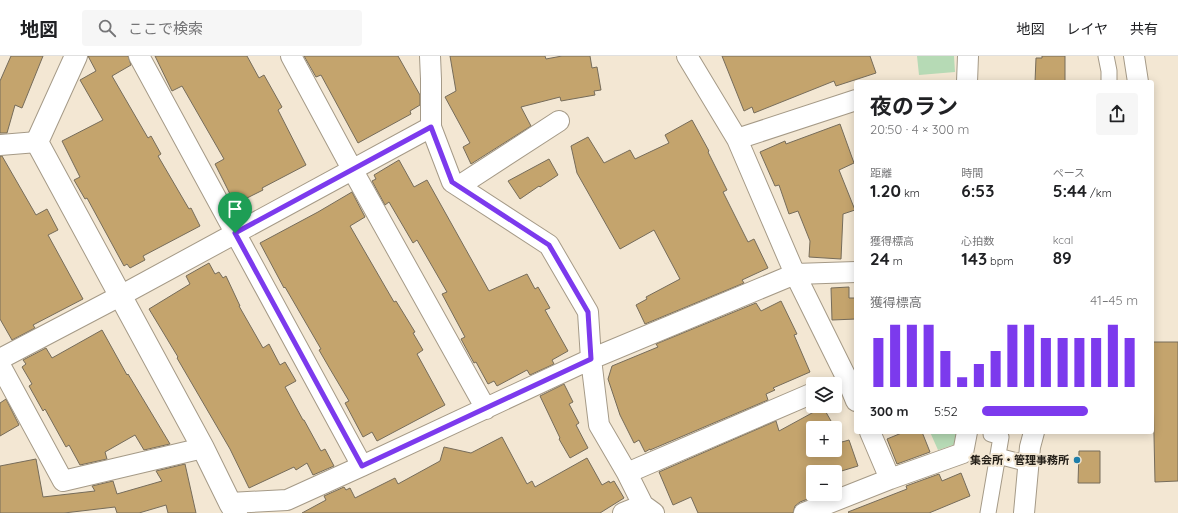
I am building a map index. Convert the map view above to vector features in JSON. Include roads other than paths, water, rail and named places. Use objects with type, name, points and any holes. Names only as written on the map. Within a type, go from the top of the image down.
[{"type":"street","points":[[37,142],[76,56]]},
{"type":"street","points":[[139,56],[362,466]]},
{"type":"street","points":[[291,56],[352,169],[486,409]]},
{"type":"street","points":[[430,56],[431,127],[452,182],[549,245],[588,312],[591,359],[599,425],[649,509],[623,513]]},
{"type":"street","points":[[687,56],[737,139],[795,274],[854,397]]},
{"type":"street","points":[[968,56],[968,80]]},
{"type":"street","points":[[1106,56],[1109,80]]},
{"type":"street","points":[[1134,56],[1138,80]]},
{"type":"street","points":[[737,139],[854,101]]},
{"type":"street","points":[[459,186],[559,121]]},
{"type":"street","points":[[0,359],[120,296],[431,127]]},
{"type":"street","points":[[0,145],[37,142]]},
{"type":"street","points":[[37,142],[204,448],[233,508],[287,500],[591,359],[795,274],[854,272]]},
{"type":"street","points":[[0,365],[63,481],[204,448]]},
{"type":"street","points":[[627,473],[806,396]]},
{"type":"street","points":[[871,434],[890,479]]},
{"type":"street","points":[[804,513],[890,479],[964,453],[967,434]]},
{"type":"street","points":[[988,513],[1001,437],[990,434]]},
{"type":"street","points":[[1024,513],[1030,448],[1034,434]]},
{"type":"street","points":[[998,456],[1029,464]]},
{"type":"place","name":"集会所・管理事務所","points":[[1077,460]]}]
